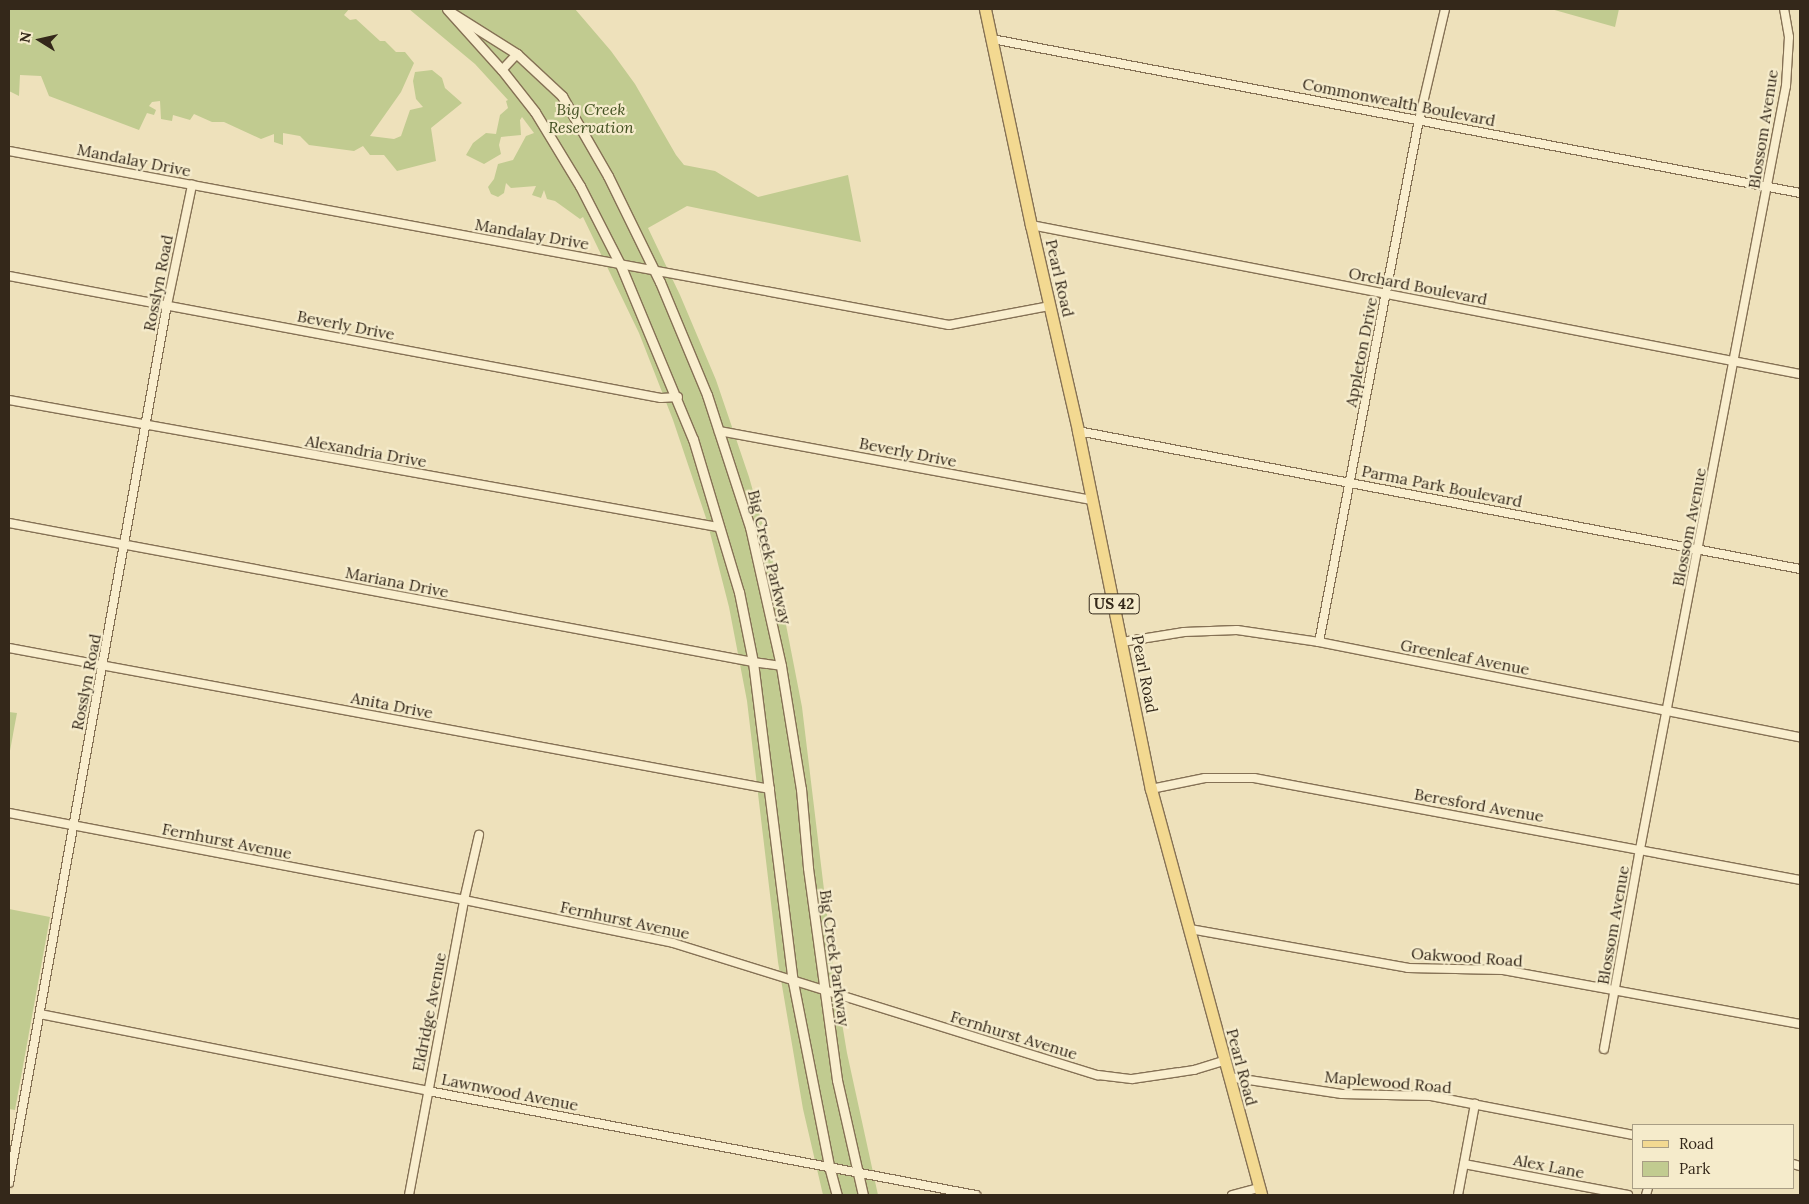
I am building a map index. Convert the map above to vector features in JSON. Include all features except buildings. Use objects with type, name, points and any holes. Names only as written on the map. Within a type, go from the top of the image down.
[{"type":"main road","name":"Pearl Road","points":[[985,9],[1031,225],[1078,431],[1151,789],[1260,1191]]},
{"type":"street","name":"Appleton Drive","points":[[1319,642],[1419,120],[1445,9]]},
{"type":"street","name":"Blossom Avenue","points":[[1604,1049],[1640,849],[1735,361],[1786,86],[1789,37],[1784,9]]},
{"type":"street","name":"Big Creek Parkway","points":[[450,11],[517,54],[562,96],[608,176],[653,270],[707,395],[750,527],[781,666],[800,789],[836,1080],[863,1195]]},
{"type":"street","name":"Big Creek Parkway","points":[[450,11],[502,70],[535,112],[580,186],[620,264],[678,397],[693,439],[738,592],[753,662],[793,982],[828,1166],[836,1195]]},
{"type":"street","name":"Commonwealth Boulevard","points":[[992,39],[1800,193]]},
{"type":"street","points":[[502,70],[517,54]]},
{"type":"street","name":"Mandalay Drive","points":[[9,151],[949,325],[1050,306]]},
{"type":"street","name":"Rosslyn Road","points":[[9,1183],[73,825],[104,665],[167,305],[192,185]]},
{"type":"street","name":"Orchard Boulevard","points":[[1031,225],[1800,374]]},
{"type":"street","name":"Beverly Drive","points":[[9,276],[661,398],[678,397]]},
{"type":"street","name":"Alexandria Drive","points":[[9,400],[718,527]]},
{"type":"street","name":"Beverly Drive","points":[[719,431],[1092,500]]},
{"type":"street","name":"Parma Park Boulevard","points":[[1078,431],[1800,569]]},
{"type":"street","name":"Mariana Drive","points":[[9,523],[781,666]]},
{"type":"street","name":"Greenleaf Avenue","points":[[1122,642],[1184,632],[1237,630],[1319,642],[1800,737]]},
{"type":"street","name":"Anita Drive","points":[[9,648],[770,789]]},
{"type":"street","name":"Beresford Avenue","points":[[1151,789],[1205,778],[1254,778],[1800,880]]},
{"type":"street","name":"Fernhurst Avenue","points":[[9,813],[464,900],[673,943],[780,974],[793,982],[1098,1076],[1132,1078],[1194,1070],[1224,1062]]},
{"type":"street","name":"Eldridge Avenue","points":[[409,1195],[464,900],[479,835]]},
{"type":"street","name":"Oakwood Road","points":[[1190,929],[1408,968],[1503,970],[1800,1024]]},
{"type":"street","name":"Lawnwood Avenue","points":[[40,1014],[428,1091],[976,1195]]},
{"type":"street","name":"Maplewood Road","points":[[1229,1077],[1342,1094],[1430,1096],[1632,1135]]},
{"type":"street","points":[[1458,1195],[1475,1104]]},
{"type":"street","name":"Alex Lane","points":[[1464,1164],[1628,1195]]},
{"type":"street","points":[[1232,1195],[1260,1191]]},
{"type":"green space","points":[[9,9],[349,9],[344,15],[350,20],[356,19],[380,41],[385,41],[396,52],[405,52],[414,63],[401,92],[370,136],[394,139],[401,136],[410,110],[423,107],[416,99],[413,81],[415,72],[432,70],[442,78],[445,88],[462,103],[431,128],[436,161],[397,171],[384,155],[370,155],[363,146],[354,151],[309,145],[300,136],[283,133],[283,145],[274,142],[274,134],[261,139],[224,122],[212,122],[194,114],[190,120],[173,115],[172,121],[161,119],[160,101],[152,102],[149,106],[156,110],[154,115],[147,113],[139,130],[49,96],[41,76],[20,75],[19,96],[9,91]]},
{"type":"green space","name":"Big Creek Reservation","points":[[409,9],[575,9],[611,51],[635,84],[676,155],[684,165],[715,171],[758,197],[848,175],[861,242],[687,206],[648,228],[680,295],[716,380],[749,477],[775,568],[802,707],[835,981],[847,1053],[878,1195],[823,1195],[803,1109],[778,962],[747,701],[729,607],[707,521],[673,420],[639,333],[583,217],[580,219],[555,201],[547,199],[544,190],[541,198],[532,195],[536,186],[511,188],[506,183],[504,193],[498,197],[491,194],[488,187],[494,179],[498,164],[513,160],[526,136],[534,133],[522,117],[520,120],[521,135],[501,137],[499,145],[501,154],[484,164],[466,155],[473,143],[486,133],[496,134],[500,115],[508,108],[506,101],[508,100],[475,64]]},
{"type":"green space","points":[[1551,9],[1619,9],[1615,27]]},
{"type":"green space","points":[[9,712],[17,713],[9,756]]},
{"type":"green space","points":[[9,909],[50,917],[15,1110],[9,1109]]}]
